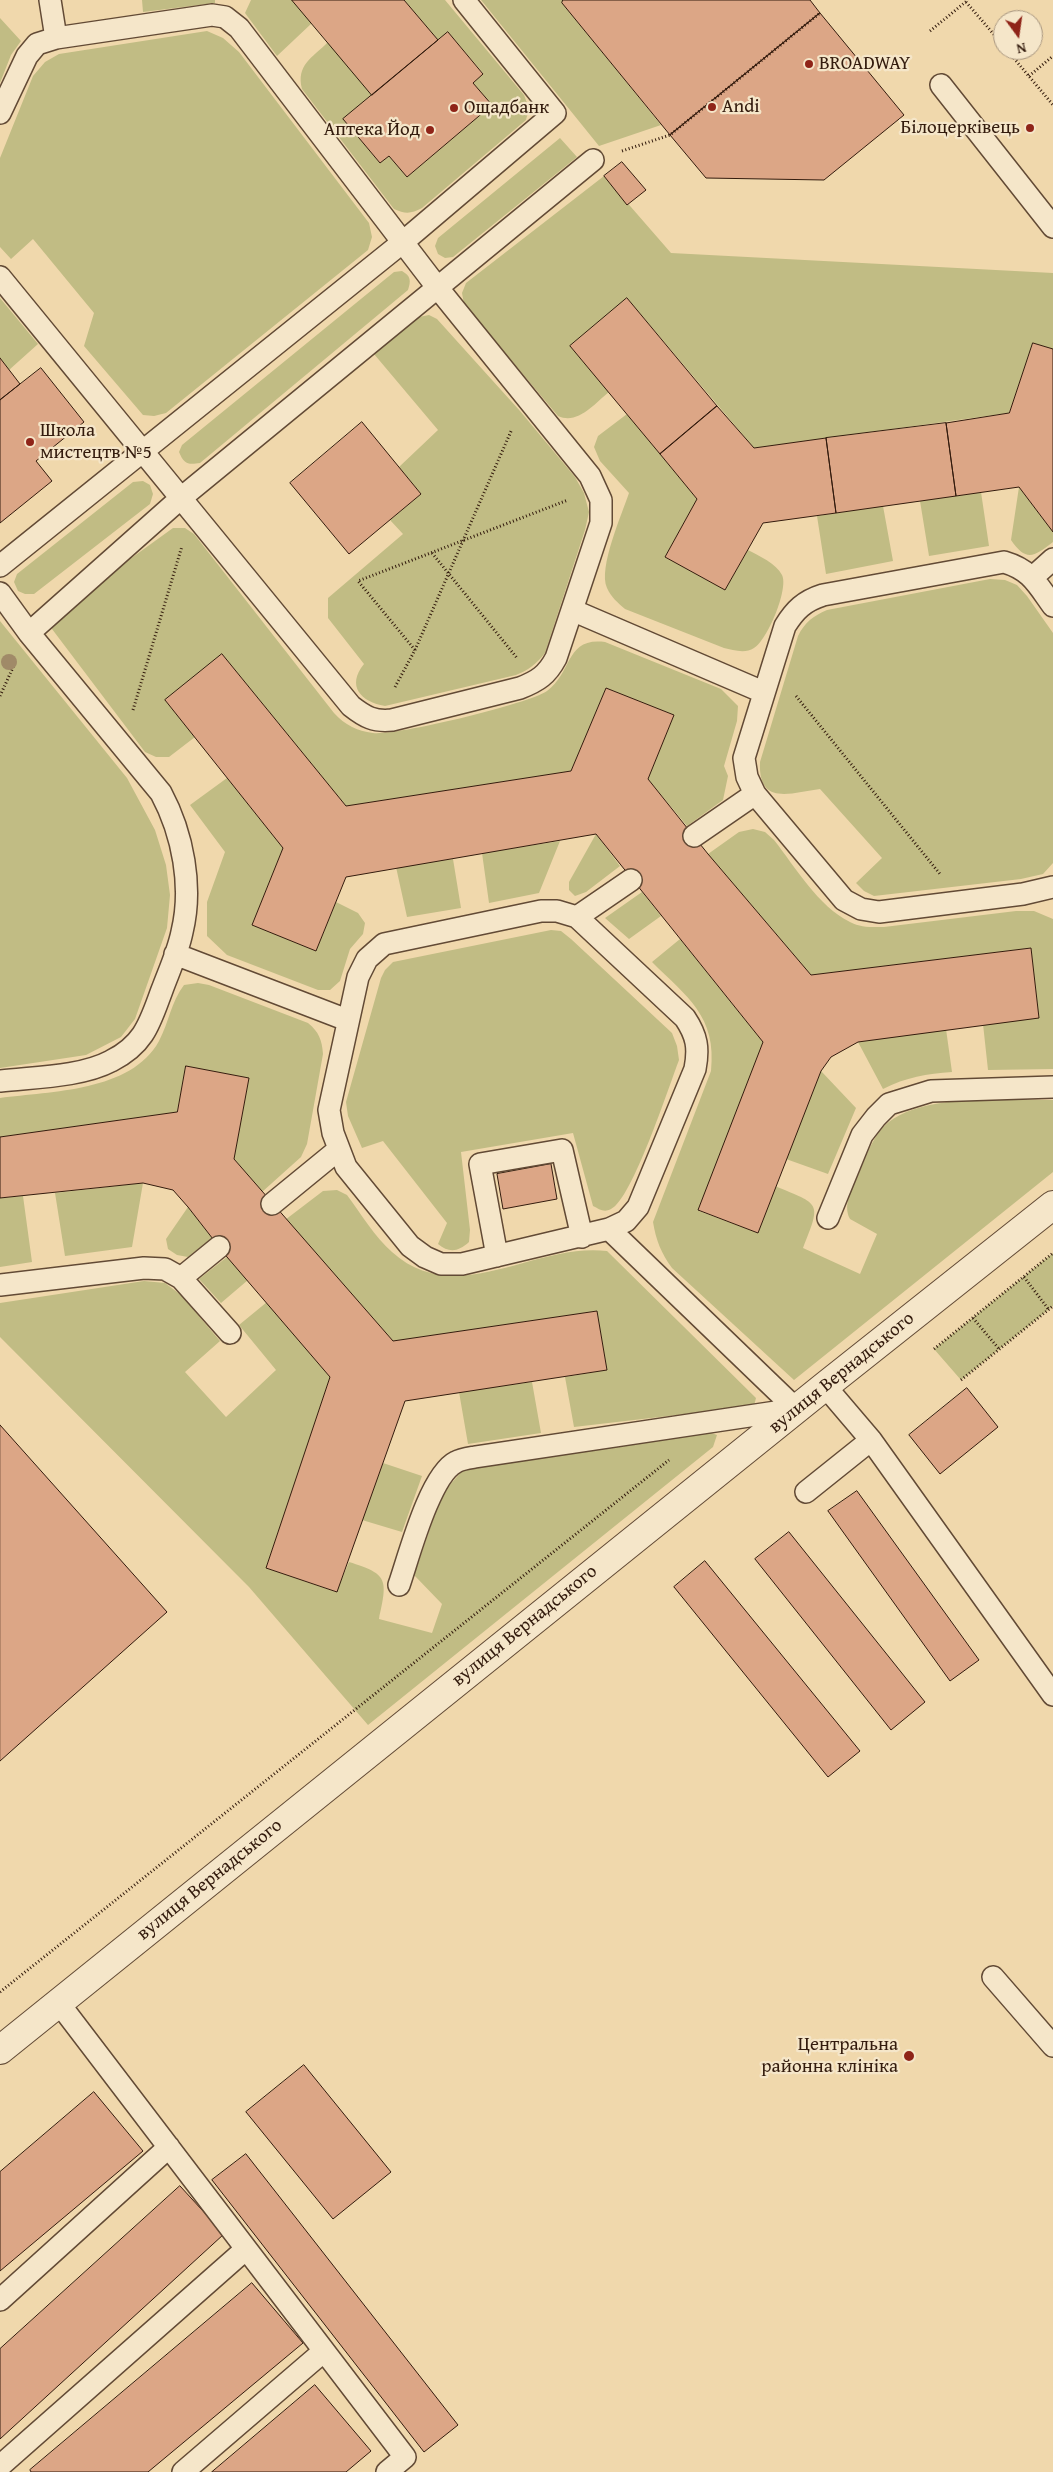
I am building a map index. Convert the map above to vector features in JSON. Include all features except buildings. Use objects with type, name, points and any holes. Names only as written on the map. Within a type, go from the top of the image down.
[{"type":"street","name":"вулиця Вернадського","points":[[0,2050],[796,1409],[1053,1205]]},
{"type":"lane","points":[[50,0],[56,38]]},
{"type":"lane","points":[[0,566],[403,242],[555,113],[464,0]]},
{"type":"lane","points":[[0,113],[27,56],[37,44],[56,38],[212,15],[225,17],[239,28],[437,287],[590,476],[601,500],[601,523],[556,658],[548,673],[536,682],[520,688],[377,721],[364,717],[351,706],[0,278]]},
{"type":"lane","points":[[941,85],[1053,227]]},
{"type":"lane","points":[[30,633],[186,505],[437,287],[593,160]]},
{"type":"lane","points":[[1033,577],[1053,559]]},
{"type":"lane","points":[[1053,606],[1033,577],[1020,567],[1004,562],[822,595],[807,600],[794,612],[785,626],[744,758],[747,777],[755,794],[844,900],[861,909],[879,912],[1023,894],[1053,887]]},
{"type":"lane","points":[[0,593],[30,633],[161,793],[171,812],[179,838],[185,866],[186,899],[182,932],[146,1032],[129,1050],[112,1061],[91,1070],[0,1081]]},
{"type":"lane","points":[[572,610],[763,692]]},
{"type":"lane","points":[[694,836],[755,794]]},
{"type":"lane","points":[[577,916],[631,880]]},
{"type":"lane","points":[[541,911],[557,911],[577,916],[685,1018],[696,1034],[698,1052],[696,1069],[638,1207],[626,1221],[609,1229],[582,1237],[462,1264],[441,1264],[410,1246],[346,1167],[338,1150],[329,1110],[347,1020],[358,977],[367,959],[384,944],[541,911]]},
{"type":"lane","points":[[175,954],[347,1020]]},
{"type":"lane","points":[[828,1218],[862,1134],[889,1104],[931,1091],[1053,1087]]},
{"type":"lane","points":[[272,1204],[338,1150]]},
{"type":"lane","points":[[497,1256],[480,1164],[562,1150],[582,1237]]},
{"type":"lane","points":[[609,1229],[796,1409]]},
{"type":"lane","points":[[182,1278],[219,1247]]},
{"type":"lane","points":[[0,1285],[144,1268],[165,1269],[182,1278],[230,1333]]},
{"type":"lane","points":[[825,1386],[871,1440],[1053,1695]]},
{"type":"lane","points":[[399,1584],[430,1495],[440,1476],[455,1462],[475,1457],[796,1409]]},
{"type":"lane","points":[[806,1492],[871,1440]]},
{"type":"lane","points":[[993,1976],[1053,2046]]},
{"type":"lane","points":[[58,2002],[405,2457],[387,2472]]},
{"type":"lane","points":[[0,2300],[170,2148]]},
{"type":"lane","points":[[0,2466],[246,2249]]},
{"type":"lane","points":[[183,2472],[324,2351]]},
{"type":"path","points":[[930,31],[967,1],[993,33]]},
{"type":"path","points":[[593,160],[670,135],[820,13]]},
{"type":"path","points":[[1029,76],[1053,56]]},
{"type":"path","points":[[1015,60],[1053,105]]},
{"type":"path","points":[[377,721],[415,650],[520,411],[523,393]]},
{"type":"path","points":[[415,650],[358,581],[462,542],[595,487]]},
{"type":"path","points":[[122,746],[186,505]]},
{"type":"path","points":[[432,553],[536,682]]},
{"type":"path","points":[[772,667],[963,901]]},
{"type":"path","points":[[934,1349],[1053,1253]]},
{"type":"path","points":[[1024,1277],[1049,1310]]},
{"type":"path","points":[[961,1380],[1053,1306]]},
{"type":"path","points":[[973,1318],[999,1349]]},
{"type":"path","points":[[0,1992],[674,1456]]},
{"type":"shaded area","points":[[142,0],[215,0],[215,3],[143,12]]},
{"type":"shaded area","points":[[251,0],[292,0],[312,23],[277,56],[245,13]]},
{"type":"shaded area","points":[[404,0],[445,0],[524,95],[529,108],[526,120],[422,208],[408,213],[394,209],[302,89],[301,81],[301,74],[307,62],[328,42],[372,95],[343,119],[380,163],[389,156],[407,177],[492,105],[473,83],[483,73],[448,32],[438,40]]},
{"type":"shaded area","points":[[481,0],[563,0],[563,4],[661,125],[599,146]]},
{"type":"shaded area","points":[[0,18],[21,41],[11,55],[0,83]]},
{"type":"shaded area","points":[[207,31],[223,38],[239,52],[369,223],[372,237],[368,250],[166,413],[154,416],[143,415],[84,346],[94,313],[33,239],[11,259],[0,247],[0,158],[33,76],[45,62],[59,54]]},
{"type":"shaded area","points":[[560,138],[577,157],[453,257],[445,258],[438,254],[435,246],[438,238]]},
{"type":"shaded area","points":[[604,176],[671,253],[1053,273],[1053,349],[1033,343],[1009,413],[754,448],[627,298],[570,346],[609,392],[579,416],[565,418],[558,416],[464,304],[462,293],[466,283]]},
{"type":"shaded area","points":[[402,271],[410,279],[408,290],[200,463],[189,464],[183,459],[179,452],[182,445],[394,272]]},
{"type":"shaded area","points":[[0,298],[38,344],[9,370],[0,358]]},
{"type":"shaded area","points":[[429,315],[437,319],[520,411],[575,477],[584,493],[589,512],[585,530],[545,653],[535,663],[516,675],[385,706],[369,701],[359,692],[356,686],[356,679],[364,664],[328,618],[328,598],[403,534],[390,520],[421,494],[399,467],[438,430],[374,354],[419,317]]},
{"type":"shaded area","points":[[627,414],[697,499],[665,557],[725,590],[748,550],[772,563],[782,575],[782,591],[776,614],[765,636],[754,648],[743,651],[724,648],[625,609],[615,600],[607,588],[605,579],[608,555],[629,493],[600,461],[594,447],[598,436]]},
{"type":"shaded area","points":[[143,481],[150,485],[153,494],[150,504],[34,594],[25,594],[18,591],[14,582],[17,574],[133,482]]},
{"type":"shaded area","points":[[1019,487],[1053,532],[1053,542],[1041,551],[1030,555],[1021,552],[1011,540]]},
{"type":"shaded area","points":[[981,492],[989,546],[929,556],[920,501]]},
{"type":"shaded area","points":[[883,506],[893,561],[826,574],[817,516]]},
{"type":"shaded area","points":[[173,528],[185,528],[194,534],[334,713],[352,727],[373,733],[407,730],[490,711],[535,697],[547,691],[555,683],[576,650],[592,642],[605,642],[721,689],[738,706],[737,721],[724,766],[728,776],[723,800],[687,826],[648,779],[674,715],[606,688],[571,771],[346,806],[222,654],[165,700],[195,737],[169,757],[156,757],[145,752],[52,629],[53,621],[58,611]]},
{"type":"shaded area","points":[[990,579],[1005,580],[1017,585],[1053,633],[1053,863],[1043,874],[1021,879],[874,896],[864,891],[856,883],[882,858],[820,789],[778,794],[770,791],[764,785],[761,776],[760,762],[798,636],[810,620],[827,610]]},
{"type":"shaded area","points":[[0,621],[127,778],[155,830],[166,865],[170,895],[167,928],[135,1019],[121,1037],[86,1055],[0,1068]]},
{"type":"shaded area","points":[[227,778],[283,848],[252,925],[316,951],[336,902],[358,913],[365,923],[363,934],[350,949],[340,981],[330,990],[318,990],[227,955],[207,936],[207,902],[225,852],[190,805]]},
{"type":"shaded area","points":[[753,829],[765,832],[774,840],[808,886],[828,906],[838,915],[858,925],[884,927],[1016,911],[1034,911],[1053,919],[1053,1069],[988,1070],[983,1024],[1039,1018],[1031,948],[811,975],[708,854],[739,832]]},
{"type":"shaded area","points":[[596,834],[620,866],[586,892],[575,896],[569,890],[569,882]]},
{"type":"shaded area","points":[[560,841],[539,893],[489,903],[482,853]]},
{"type":"shaded area","points":[[453,859],[461,908],[407,917],[396,867]]},
{"type":"shaded area","points":[[642,892],[661,916],[629,939],[605,918]]},
{"type":"shaded area","points":[[551,930],[561,931],[571,939],[672,1033],[677,1046],[679,1060],[639,1165],[620,1201],[611,1209],[604,1211],[593,1206],[573,1133],[461,1152],[470,1230],[469,1242],[461,1248],[454,1250],[446,1249],[438,1244],[447,1223],[383,1141],[362,1148],[348,1116],[346,1102],[381,978],[385,970],[393,962]]},
{"type":"shaded area","points":[[680,939],[763,1042],[699,1211],[758,1233],[775,1186],[801,1197],[813,1206],[813,1221],[803,1248],[860,1274],[877,1234],[850,1219],[847,1208],[848,1202],[851,1190],[873,1142],[879,1132],[893,1119],[912,1110],[935,1104],[960,1101],[985,1099],[1053,1100],[1053,1172],[794,1380],[672,1268],[659,1246],[656,1235],[653,1222],[711,1071],[712,1052],[709,1036],[697,1009],[688,997],[652,962]]},
{"type":"shaded area","points":[[198,983],[209,985],[308,1023],[321,1040],[323,1054],[307,1144],[301,1157],[262,1192],[234,1159],[249,1078],[186,1066],[177,1112],[0,1137],[0,1098],[88,1086],[110,1080],[130,1070],[146,1058],[159,1041],[176,998],[184,985]]},
{"type":"shaded area","points":[[946,1029],[952,1072],[917,1077],[883,1089],[858,1042]]},
{"type":"shaded area","points":[[821,1071],[856,1108],[828,1174],[786,1159]]},
{"type":"shaded area","points":[[143,1183],[132,1247],[65,1256],[55,1193]]},
{"type":"shaded area","points":[[337,1190],[347,1195],[374,1232],[392,1252],[417,1268],[442,1275],[469,1275],[580,1251],[607,1251],[756,1398],[754,1406],[574,1427],[565,1377],[607,1370],[597,1311],[393,1341],[285,1220],[323,1191]]},
{"type":"shaded area","points":[[23,1196],[32,1262],[0,1267],[0,1198]]},
{"type":"shaded area","points":[[188,1207],[212,1238],[188,1257],[177,1255],[168,1249],[166,1239]]},
{"type":"shaded area","points":[[1053,1253],[1053,1306],[961,1380],[934,1349]]},
{"type":"shaded area","points":[[227,1257],[248,1280],[221,1303],[199,1279]]},
{"type":"shaded area","points":[[144,1281],[165,1283],[181,1295],[220,1341],[185,1372],[226,1417],[276,1370],[239,1325],[267,1302],[330,1377],[266,1568],[336,1592],[349,1562],[371,1570],[382,1580],[384,1587],[379,1619],[432,1633],[442,1604],[414,1575],[442,1494],[462,1471],[480,1466],[706,1431],[717,1435],[713,1447],[368,1725],[249,1587],[0,1337],[0,1303]]},
{"type":"shaded area","points":[[532,1382],[541,1433],[468,1444],[459,1392]]},
{"type":"shaded area","points":[[383,1463],[422,1476],[402,1532],[362,1520]]},
{"type":"place","name":"BROADWAY","points":[[809,64]]},
{"type":"place","name":"Andi","points":[[712,107]]},
{"type":"place","name":"Ощадбанк","points":[[454,108]]},
{"type":"place","name":"Білоцерківець","points":[[1030,128]]},
{"type":"place","name":"Аптека Йод","points":[[430,130]]},
{"type":"place","name":"Школа мистецтв №5","points":[[30,442]]},
{"type":"place","name":"Центральна районна клініка","points":[[909,2056]]}]
